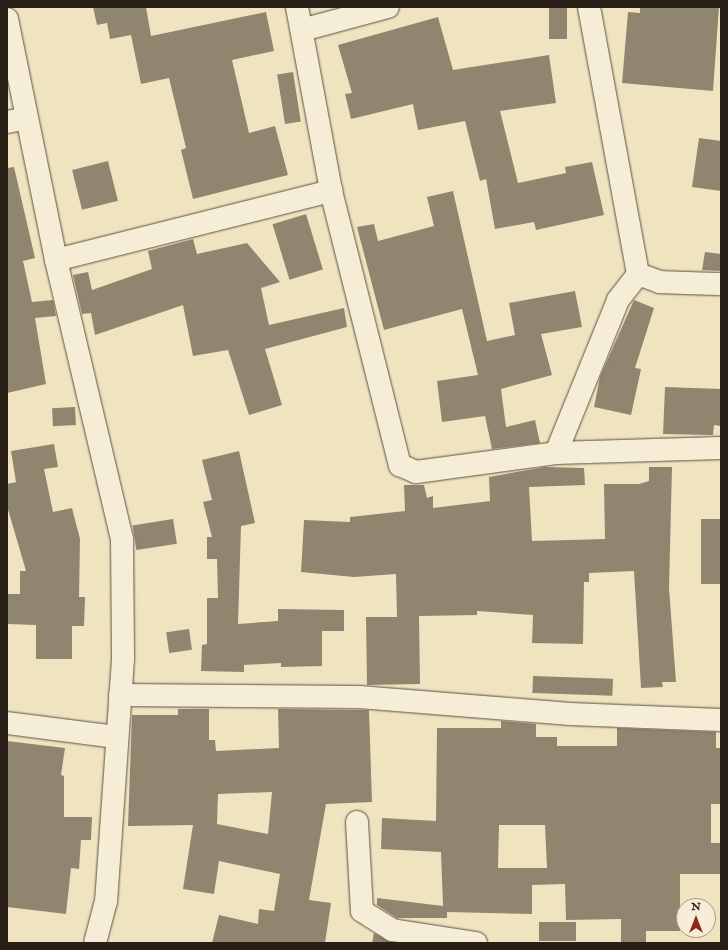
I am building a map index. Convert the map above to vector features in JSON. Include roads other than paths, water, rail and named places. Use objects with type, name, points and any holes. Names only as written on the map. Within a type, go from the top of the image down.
[{"type":"street","points":[[297,7],[332,191],[400,465],[416,472],[556,453],[721,448]]},
{"type":"street","points":[[302,30],[388,7]]},
{"type":"street","points":[[556,453],[618,300],[638,274],[589,7]]},
{"type":"street","points":[[7,19],[17,120],[56,260],[122,539],[120,695],[106,900],[95,943]]},
{"type":"street","points":[[56,260],[332,191]]},
{"type":"street","points":[[638,274],[660,282],[721,284]]},
{"type":"street","points":[[120,695],[360,697],[570,714],[721,720]]},
{"type":"street","points":[[7,723],[117,737]]},
{"type":"street","points":[[357,822],[362,911],[392,930],[476,943]]}]
